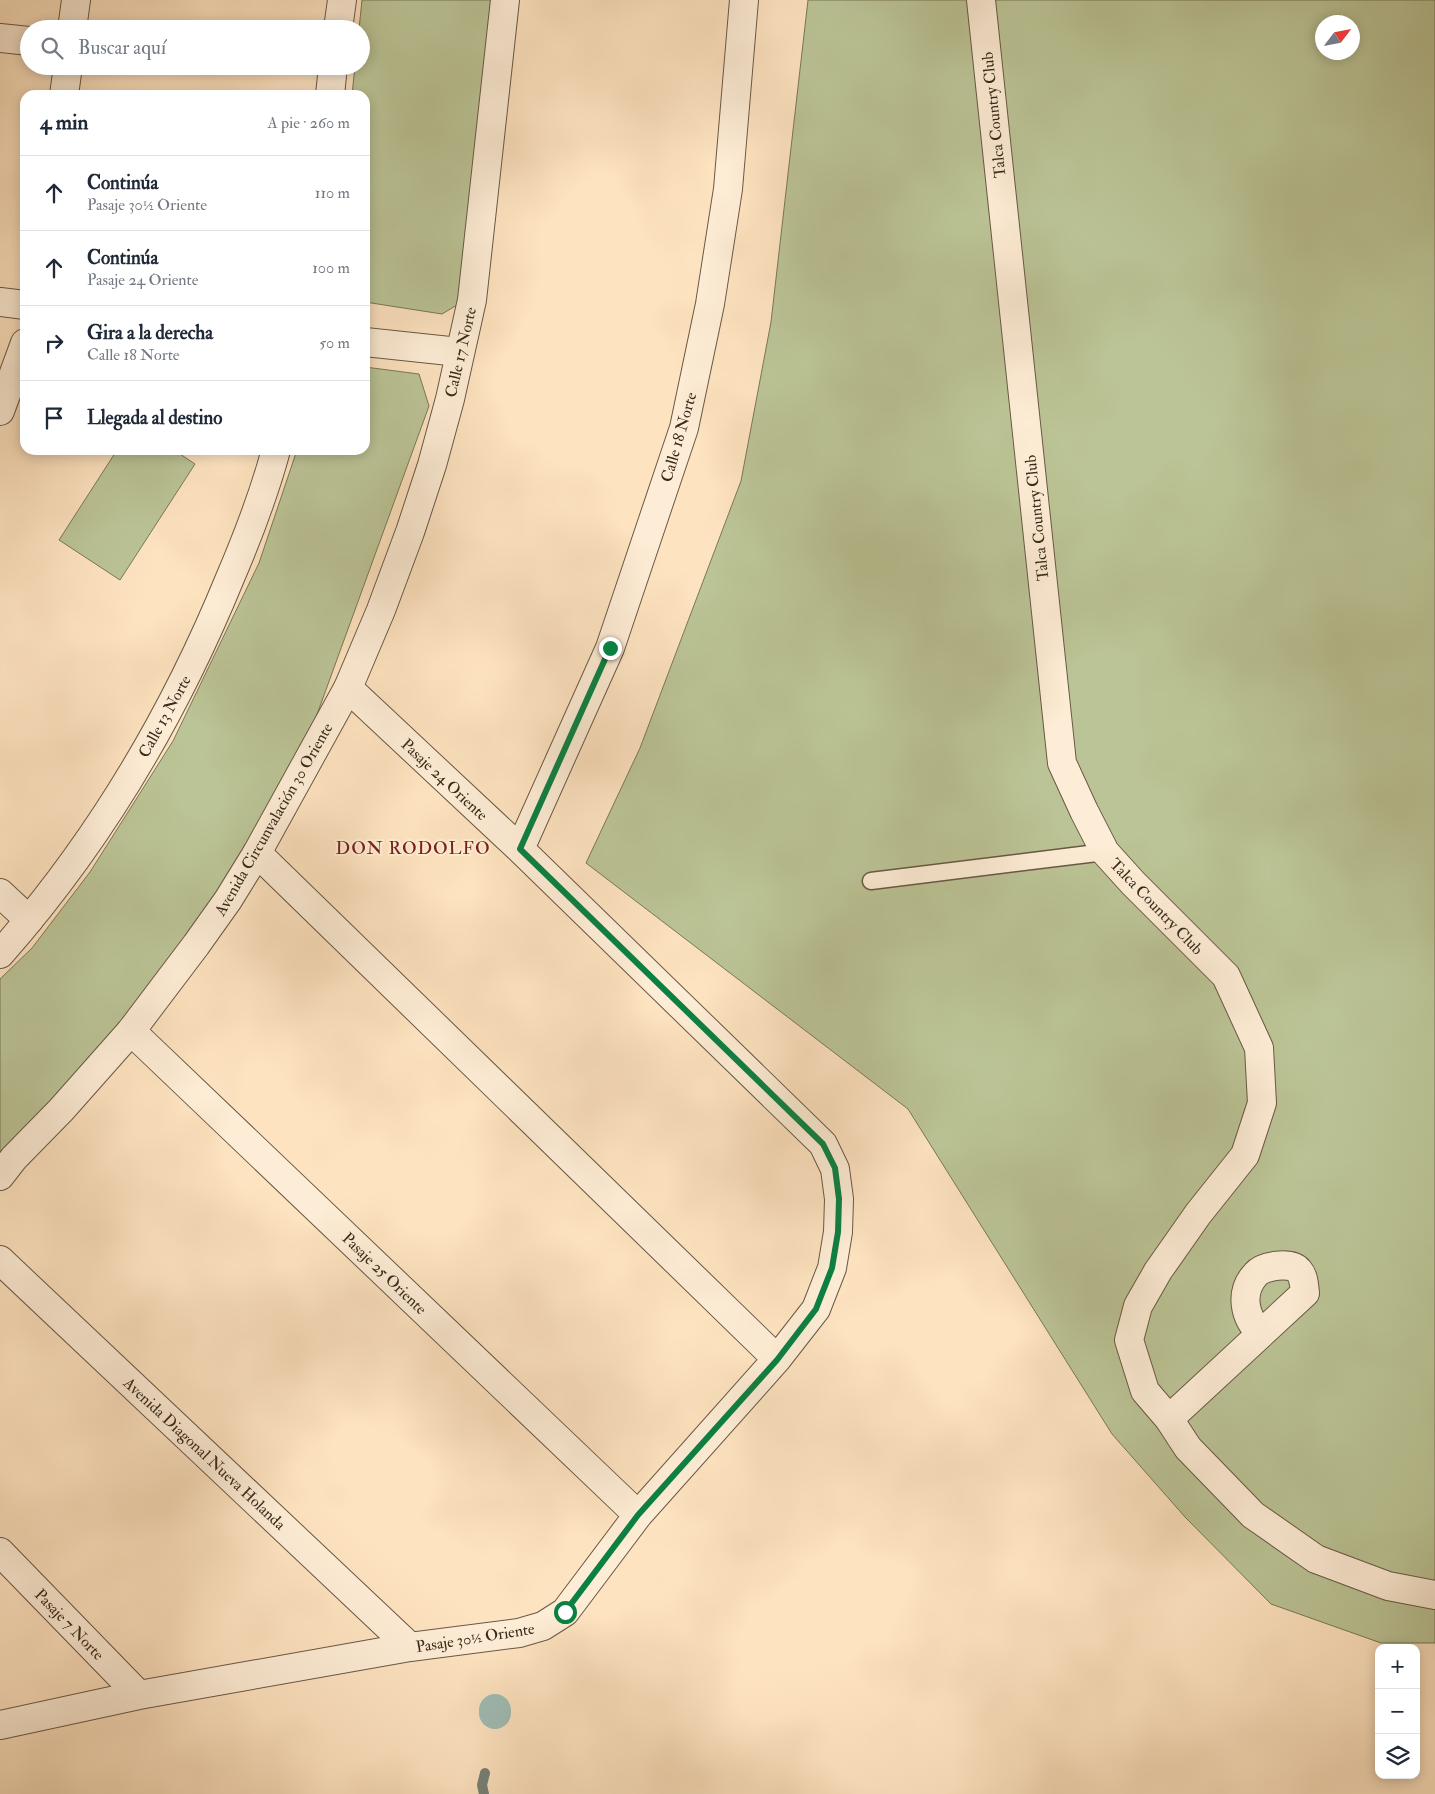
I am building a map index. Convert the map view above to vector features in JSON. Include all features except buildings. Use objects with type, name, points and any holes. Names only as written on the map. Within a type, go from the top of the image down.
[{"type":"street","points":[[73,20],[76,0]]},
{"type":"street","points":[[339,20],[342,0]]},
{"type":"street","name":"Calle 17 Norte","points":[[348,688],[381,610],[410,532],[432,466],[450,399],[472,300],[505,0]]},
{"type":"street","name":"Calle 18 Norte","points":[[520,849],[610,648],[684,428],[710,304],[728,188],[744,0]]},
{"type":"street","name":"Talca Country Club","points":[[979,4],[1062,763],[1105,852],[1133,883],[1226,976],[1259,1048],[1262,1103],[1245,1155],[1198,1214],[1158,1271],[1138,1306],[1129,1340],[1145,1391],[1169,1419],[1188,1448],[1253,1516],[1316,1559],[1388,1586],[1435,1594]]},
{"type":"street","points":[[0,38],[20,40]]},
{"type":"street","points":[[65,90],[67,75]]},
{"type":"street","points":[[331,90],[332,75]]},
{"type":"street","points":[[0,302],[20,304]]},
{"type":"street","points":[[370,343],[459,352]]},
{"type":"street","points":[[0,411],[20,357]]},
{"type":"street","name":"Calle 13 Norte","points":[[0,954],[73,864],[116,800],[158,730],[189,672],[218,608],[247,537],[274,455]]},
{"type":"street","name":"Pasaje 24 Oriente","points":[[348,688],[520,849],[823,1144],[835,1168],[839,1199]]},
{"type":"street","name":"Avenida Circunvalación 30 Oriente","points":[[0,1176],[14,1158],[61,1110],[131,1031],[196,945],[228,900],[257,853],[348,688]]},
{"type":"street","points":[[257,853],[777,1360]]},
{"type":"street","points":[[0,894],[29,920]]},
{"type":"street","name":"Pasaje 25 Oriente","points":[[131,1031],[638,1515]]},
{"type":"street","name":"Pasaje 30½ Oriente","points":[[0,1725],[139,1695],[410,1647],[519,1633],[542,1626],[565,1612],[638,1515],[777,1360],[816,1309],[832,1268],[838,1232],[839,1199]]},
{"type":"street","name":"Avenida Diagonal Nueva Holanda","points":[[0,1260],[410,1647]]},
{"type":"street","points":[[1169,1419],[1261,1333]]},
{"type":"street","name":"Pasaje 7 Norte","points":[[0,1552],[139,1695]]},
{"type":"lane","points":[[871,881],[1105,852]]},
{"type":"green space","points":[[362,0],[491,0],[462,302],[442,314],[370,303],[370,90],[353,90],[354,75],[370,75],[370,20],[360,20]]},
{"type":"green space","points":[[808,0],[1435,0],[1435,1643],[1381,1643],[1271,1604],[1185,1517],[1112,1434],[908,1109],[586,863],[640,748],[741,481],[771,322]]},
{"type":"green space","points":[[370,368],[419,374],[429,406],[315,720],[222,887],[128,1014],[0,1157],[0,979],[32,948],[90,872],[173,741],[259,563],[295,455],[370,455]]},
{"type":"green space","points":[[114,455],[182,455],[195,464],[120,580],[59,540]]},
{"type":"waterway","points":[[484,1794],[482,1785],[485,1773]]},
{"type":"district","name":"DON RODOLFO","points":[[413,848]]},
{"type":"route","points":[[565,1612],[638,1515],[777,1360],[816,1309],[832,1268],[838,1232],[839,1199],[835,1168],[823,1144],[520,849],[610,648]]}]
